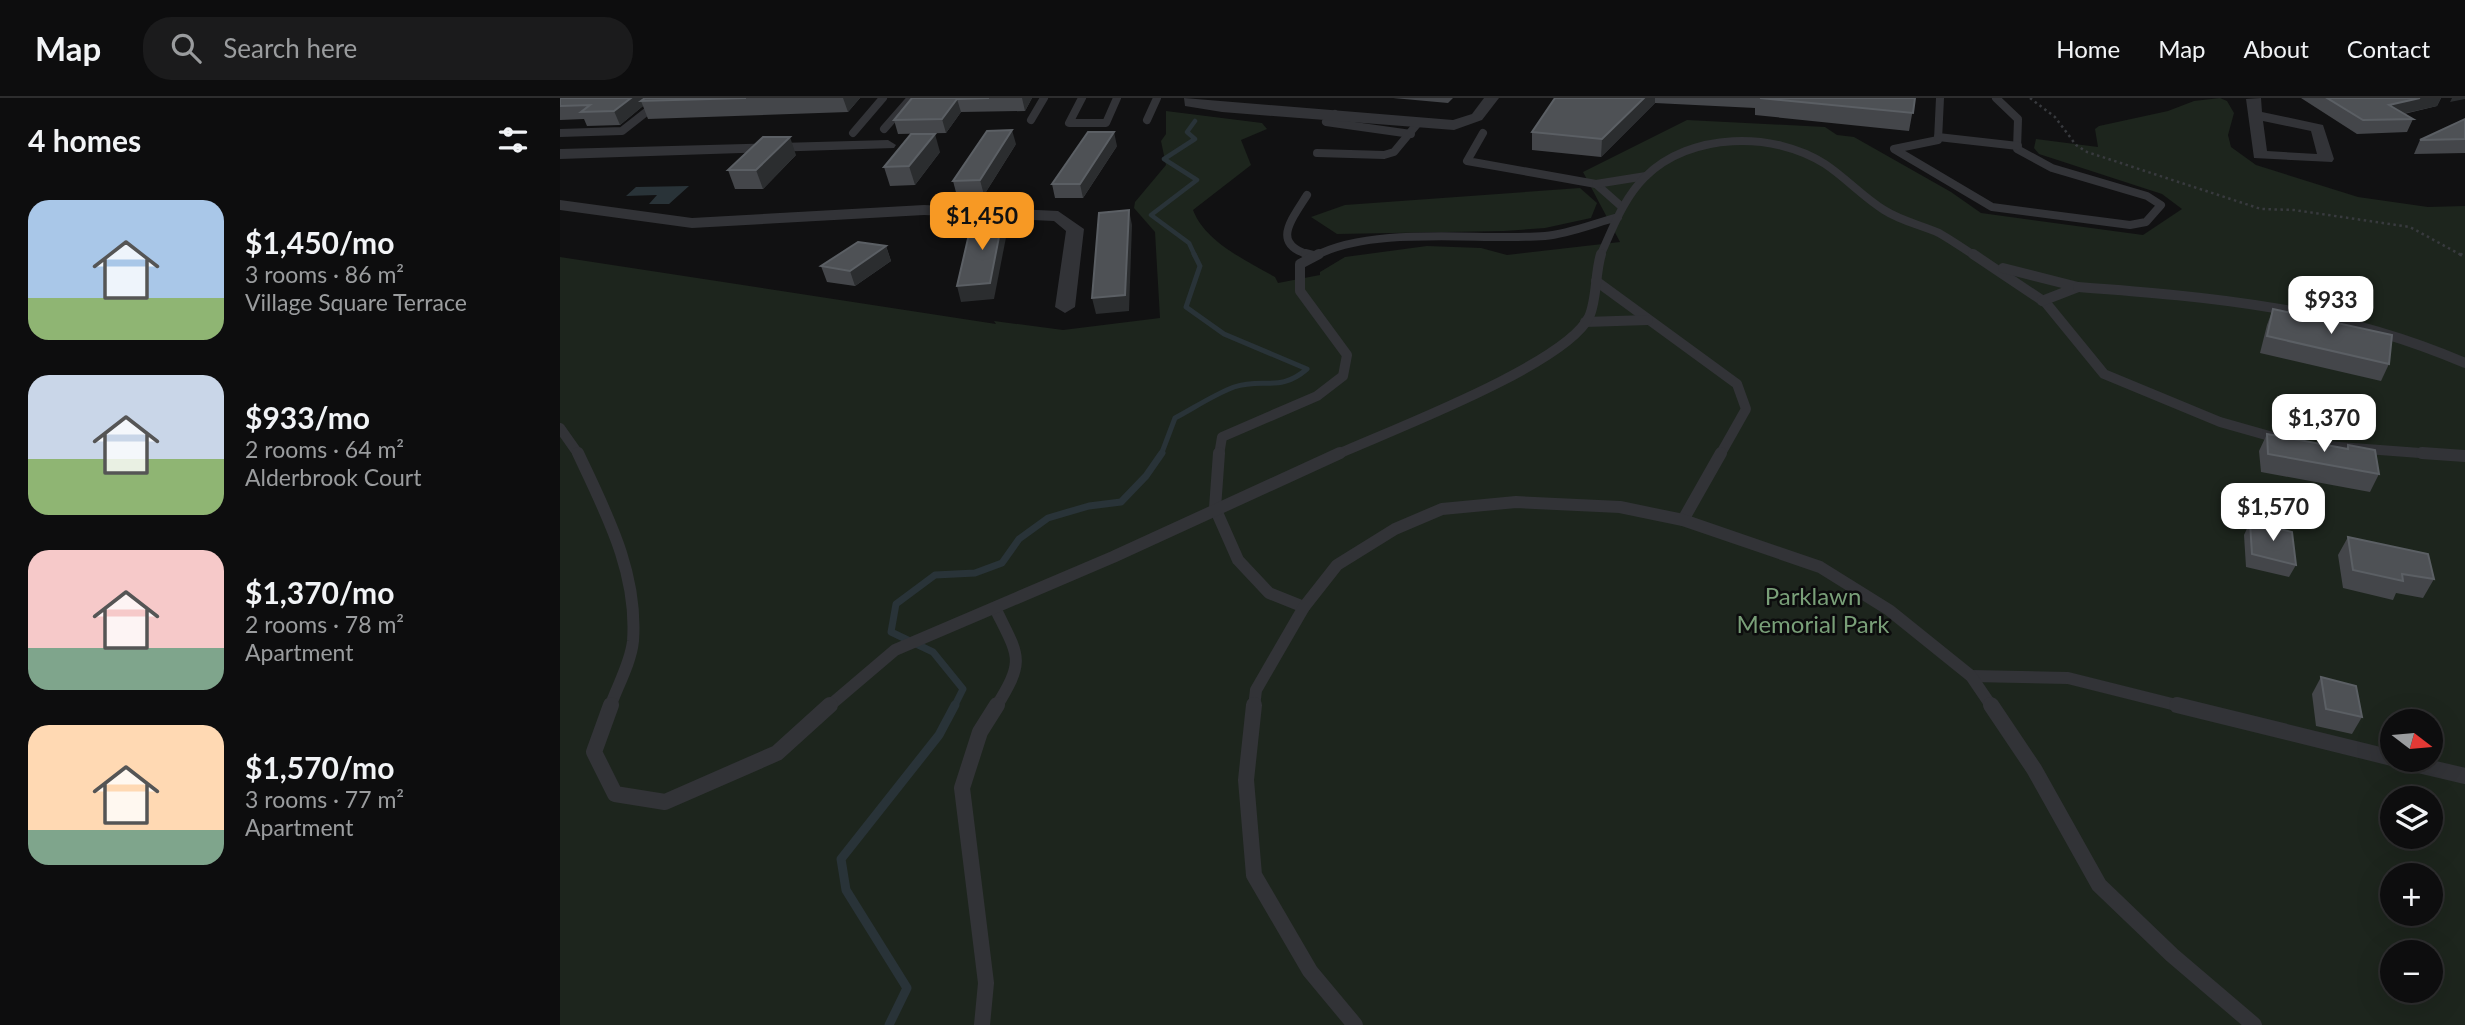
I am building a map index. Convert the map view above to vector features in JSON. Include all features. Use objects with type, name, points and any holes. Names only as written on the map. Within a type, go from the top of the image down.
[{"type":"street","points":[[1191,98],[1190,103],[1197,105],[1281,114],[1335,114],[1414,128],[1469,122],[1492,98]]},
{"type":"street","points":[[2255,106],[2318,128],[2326,159],[2260,155],[2255,106]]},
{"type":"street","points":[[560,154],[886,137]]},
{"type":"street","points":[[560,205],[692,223],[924,210],[1058,216],[1075,229],[1065,307]]},
{"type":"lane","points":[[560,133],[622,131],[664,98]]},
{"type":"lane","points":[[853,133],[884,98]]},
{"type":"lane","points":[[886,137],[911,98]]},
{"type":"lane","points":[[1031,120],[1044,98]]},
{"type":"lane","points":[[1082,98],[1069,123],[1106,123],[1116,98]]},
{"type":"lane","points":[[1147,120],[1157,98]]},
{"type":"lane","points":[[1938,137],[1940,98]]},
{"type":"lane","points":[[1996,98],[2017,113],[2021,124],[2018,146],[2017,149],[2052,168],[2147,196],[2161,205],[2146,222],[2130,225],[1992,207],[1894,149],[1938,137],[2018,146]]},
{"type":"lane","points":[[1317,153],[1384,155],[1394,152],[1414,128]]},
{"type":"lane","points":[[1483,134],[1467,161],[1595,184],[1646,176]]},
{"type":"lane","points":[[560,428],[573,443],[612,525],[631,583],[633,643],[594,752],[615,794],[665,802],[777,753],[881,658],[894,650],[1113,557],[1215,508],[1503,381],[1569,341],[1589,317],[1600,256],[1620,212],[1646,176],[1686,150],[1726,142],[1762,143],[1795,149],[1825,164],[1885,211],[1940,234],[2042,301],[2104,374],[2220,422],[2286,441]]},
{"type":"lane","points":[[1595,184],[1620,212]]},
{"type":"lane","points":[[1307,195],[1287,228],[1289,246],[1293,251],[1314,256]]},
{"type":"lane","points":[[1304,607],[1269,593],[1238,560],[1215,508],[1216,472],[1222,438],[1317,396],[1343,376],[1347,355],[1300,291],[1300,264],[1336,245],[1390,239],[1548,236],[1620,212]]},
{"type":"lane","points":[[1989,264],[2078,287],[2281,305],[2351,322],[2465,363]]},
{"type":"lane","points":[[1596,281],[1737,384],[1745,409],[1683,520]]},
{"type":"lane","points":[[2042,301],[2078,287]]},
{"type":"lane","points":[[1585,322],[1648,320]]},
{"type":"lane","points":[[2311,444],[2372,452],[2465,456]]},
{"type":"lane","points":[[1355,1025],[1310,971],[1254,875],[1246,780],[1255,690],[1304,607],[1337,565],[1395,529],[1442,509],[1516,502],[1620,507],[1683,520],[1820,568],[1889,610],[1971,676],[2034,769],[2099,885],[2172,955],[2255,1025]]},
{"type":"lane","points":[[982,1025],[986,983],[962,788],[980,732],[1016,674],[1015,649],[995,608]]},
{"type":"lane","points":[[1971,676],[2068,678],[2380,755]]},
{"type":"lane","points":[[2443,771],[2465,776]]},
{"type":"path","points":[[2030,98],[2055,117],[2076,145],[2087,152],[2261,209],[2294,210],[2410,227],[2465,257]]},
{"type":"green space","name":"Parklawn Memorial Park","points":[[2220,98],[2227,101],[2234,113],[2228,135],[2231,147],[2256,165],[2358,197],[2428,207],[2465,206],[2465,1025],[560,1025],[560,257],[996,324],[994,321],[1063,330],[1160,318],[1155,232],[1134,208],[1135,202],[1166,165],[1161,141],[1166,134],[1166,111],[1262,123],[1267,129],[1241,140],[1251,165],[1193,210],[1207,232],[1217,241],[1275,277],[1278,283],[1320,275],[1320,272],[1345,257],[1427,246],[1481,248],[1507,255],[1620,242],[1583,172],[1687,120],[1825,127],[1837,135],[1854,137],[1951,192],[1981,213],[2143,235],[2182,209],[2162,194],[2039,154],[2034,148],[2036,139],[2098,147],[2095,129],[2099,126],[2168,111],[2194,101]]},
{"type":"green space","points":[[1580,188],[1597,203],[1591,218],[1545,228],[1337,234],[1311,217],[1345,205]]},
{"type":"shaded area","points":[[689,186],[669,204],[649,204],[657,195],[626,196],[636,187]]},
{"type":"building","points":[[560,98],[631,98],[614,111],[581,112],[590,105],[560,106]]},
{"type":"building","points":[[645,98],[746,98],[641,101]]},
{"type":"building","points":[[912,98],[989,98],[957,99],[942,119],[894,120]]},
{"type":"building","points":[[1555,98],[1644,98],[1602,139],[1532,132]]},
{"type":"building","points":[[1760,98],[1915,98],[1913,113]]},
{"type":"building","points":[[2327,98],[2420,98],[2389,105],[2413,119],[2363,120]]},
{"type":"building","points":[[2465,119],[2465,139],[2420,140]]},
{"type":"building","points":[[1012,130],[980,180],[953,181],[987,131]]},
{"type":"building","points":[[1088,132],[1114,132],[1080,184],[1052,184]]},
{"type":"building","points":[[911,134],[935,134],[909,166],[884,167]]},
{"type":"building","points":[[763,137],[790,137],[756,170],[728,170]]},
{"type":"building","points":[[998,206],[1005,206],[990,283],[957,286],[970,230],[977,235]]},
{"type":"building","points":[[1129,210],[1125,295],[1092,298],[1099,213]]},
{"type":"building","points":[[858,242],[886,246],[850,271],[821,266]]},
{"type":"building","points":[[2273,309],[2392,335],[2389,364],[2267,336]]},
{"type":"building","points":[[2267,434],[2348,449],[2348,445],[2375,450],[2379,474],[2268,454]]},
{"type":"building","points":[[2250,522],[2292,532],[2296,565],[2252,554]]},
{"type":"building","points":[[2348,537],[2428,554],[2434,579],[2402,574],[2403,581],[2353,570]]},
{"type":"building","points":[[2321,677],[2356,686],[2362,717],[2326,709]]},
{"type":"waterway","points":[[1195,121],[1187,132],[1195,139],[1164,159],[1197,180],[1151,215],[1189,243],[1195,256]]},
{"type":"waterway","points":[[1161,454],[1175,418],[1234,387],[1280,383],[1307,369],[1224,334],[1186,307],[1200,266],[1195,256]]},
{"type":"waterway","points":[[955,705],[963,689],[933,652],[891,632],[896,604],[935,575],[975,573],[1002,563],[1019,539],[1048,518],[1089,506],[1121,502],[1146,476],[1161,454]]},
{"type":"waterway","points":[[889,1025],[907,988],[846,890],[841,859],[939,735],[955,705]]}]
